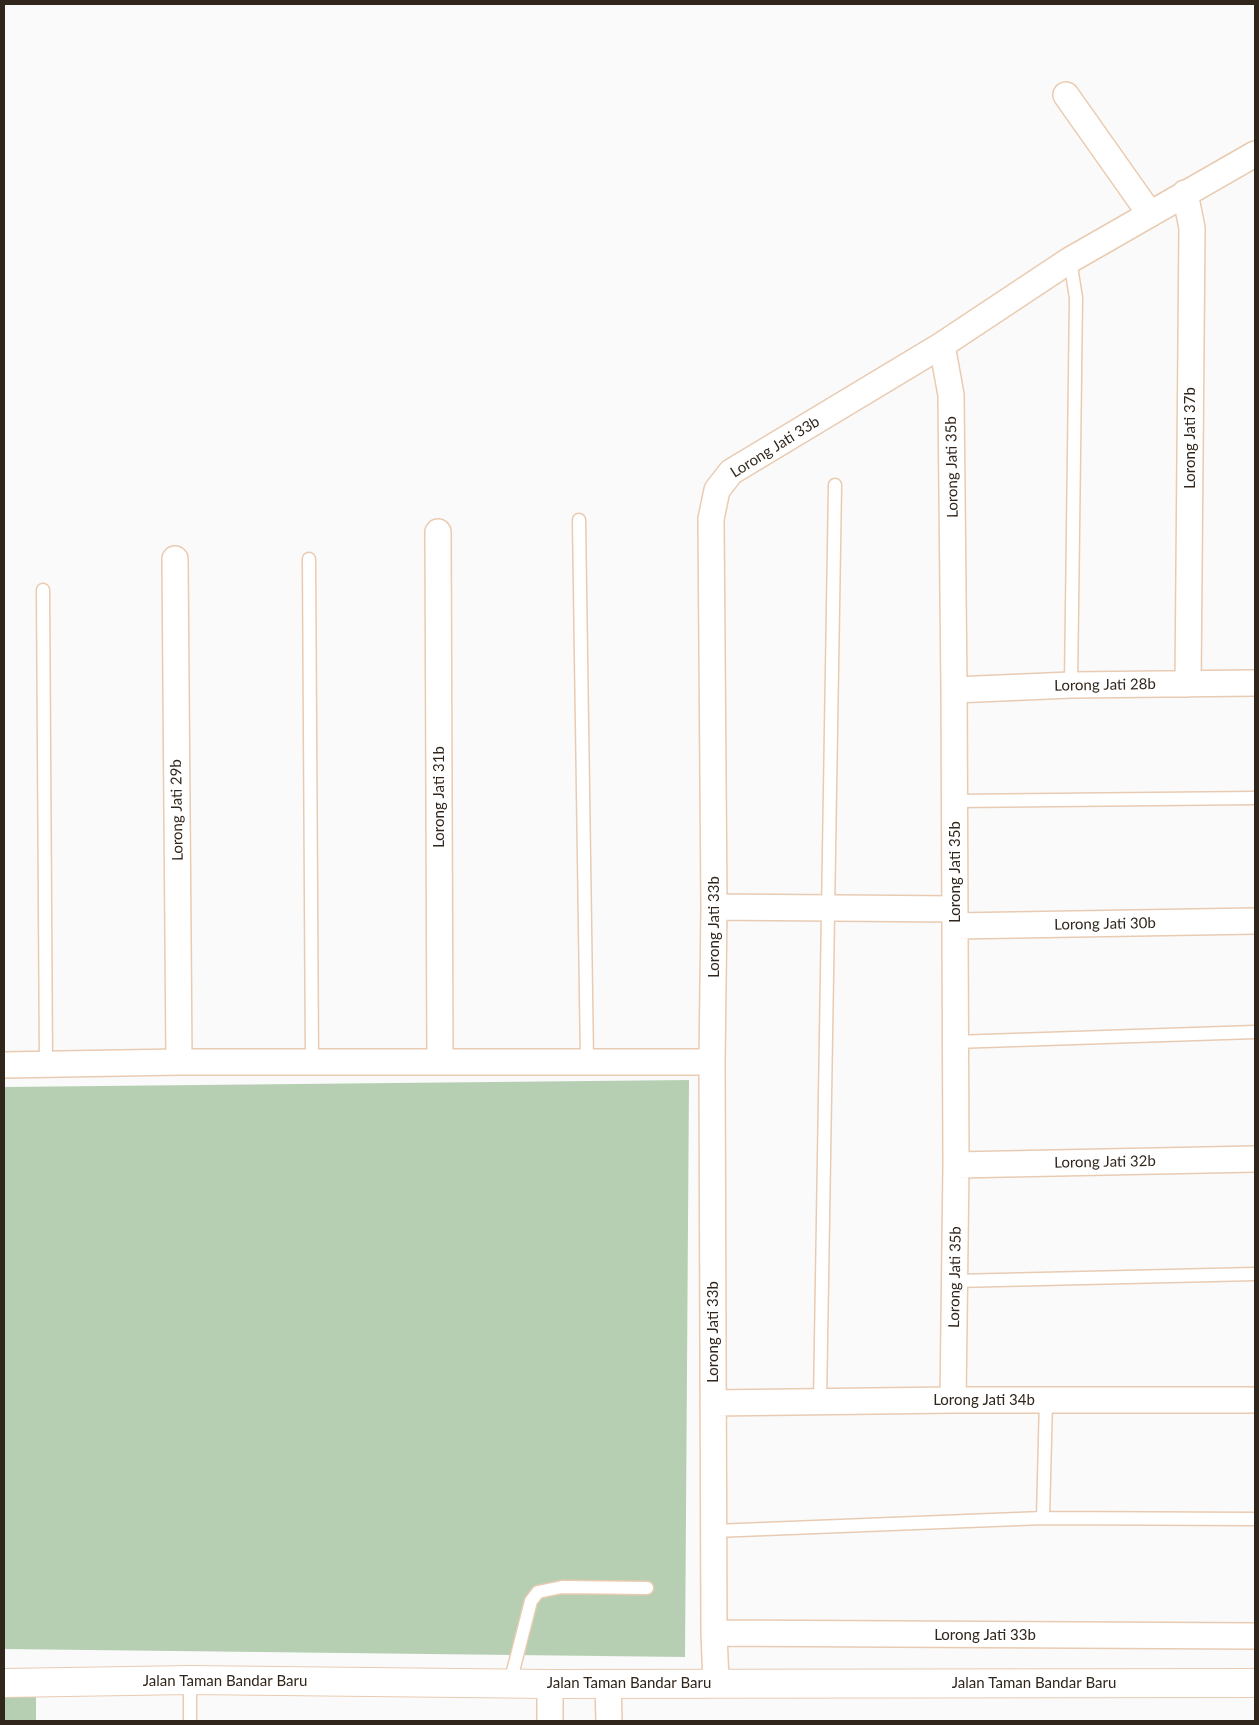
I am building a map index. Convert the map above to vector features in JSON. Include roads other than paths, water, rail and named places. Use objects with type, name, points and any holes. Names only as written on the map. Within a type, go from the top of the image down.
[{"type":"street","points":[[1066,95],[1150,214]]},
{"type":"street","name":"Lorong Jati 33b","points":[[716,1682],[713,1403],[712,1062],[714,906],[711,519],[717,490],[730,472],[942,345],[1070,260],[1255,154]]},
{"type":"street","name":"Lorong Jati 37b","points":[[1185,193],[1192,228],[1188,684]]},
{"type":"street","name":"Lorong Jati 35b","points":[[942,345],[951,395],[956,1166],[953,1400]]},
{"type":"street","name":"Lorong Jati 31b","points":[[438,532],[440,1061]]},
{"type":"street","name":"Lorong Jati 29b","points":[[175,559],[179,1062]]},
{"type":"street","name":"Lorong Jati 28b","points":[[954,690],[1071,685],[1255,683]]},
{"type":"street","name":"Lorong Jati 30b","points":[[714,906],[827,907],[955,918],[1255,921]]},
{"type":"street","points":[[4,1065],[179,1062],[712,1062]]},
{"type":"street","name":"Lorong Jati 32b","points":[[956,1166],[1255,1159]]},
{"type":"street","name":"Lorong Jati 34b","points":[[713,1403],[953,1400],[1255,1400]]},
{"type":"street","name":"Lorong Jati 33b","points":[[714,1633],[1255,1636]]},
{"type":"street","name":"Jalan Taman Bandar Baru","points":[[4,1683],[190,1680],[550,1684],[716,1682],[1255,1683]]},
{"type":"street","points":[[608,1683],[609,1721]]},
{"type":"street","points":[[550,1684],[550,1721]]},
{"type":"lane","points":[[1070,260],[1076,298],[1071,685]]},
{"type":"lane","points":[[820,1402],[835,485]]},
{"type":"lane","points":[[578,520],[586,1061]]},
{"type":"lane","points":[[309,559],[312,1062]]},
{"type":"lane","points":[[43,590],[46,1064]]},
{"type":"lane","points":[[955,801],[1255,798]]},
{"type":"lane","points":[[954,1042],[1255,1032]]},
{"type":"lane","points":[[955,1281],[1255,1274]]},
{"type":"lane","points":[[1043,1518],[1046,1400]]},
{"type":"lane","points":[[714,1531],[1043,1518],[1255,1519]]},
{"type":"lane","points":[[510,1683],[531,1601],[538,1592],[562,1587],[647,1588]]},
{"type":"lane","points":[[190,1680],[190,1721]]}]
